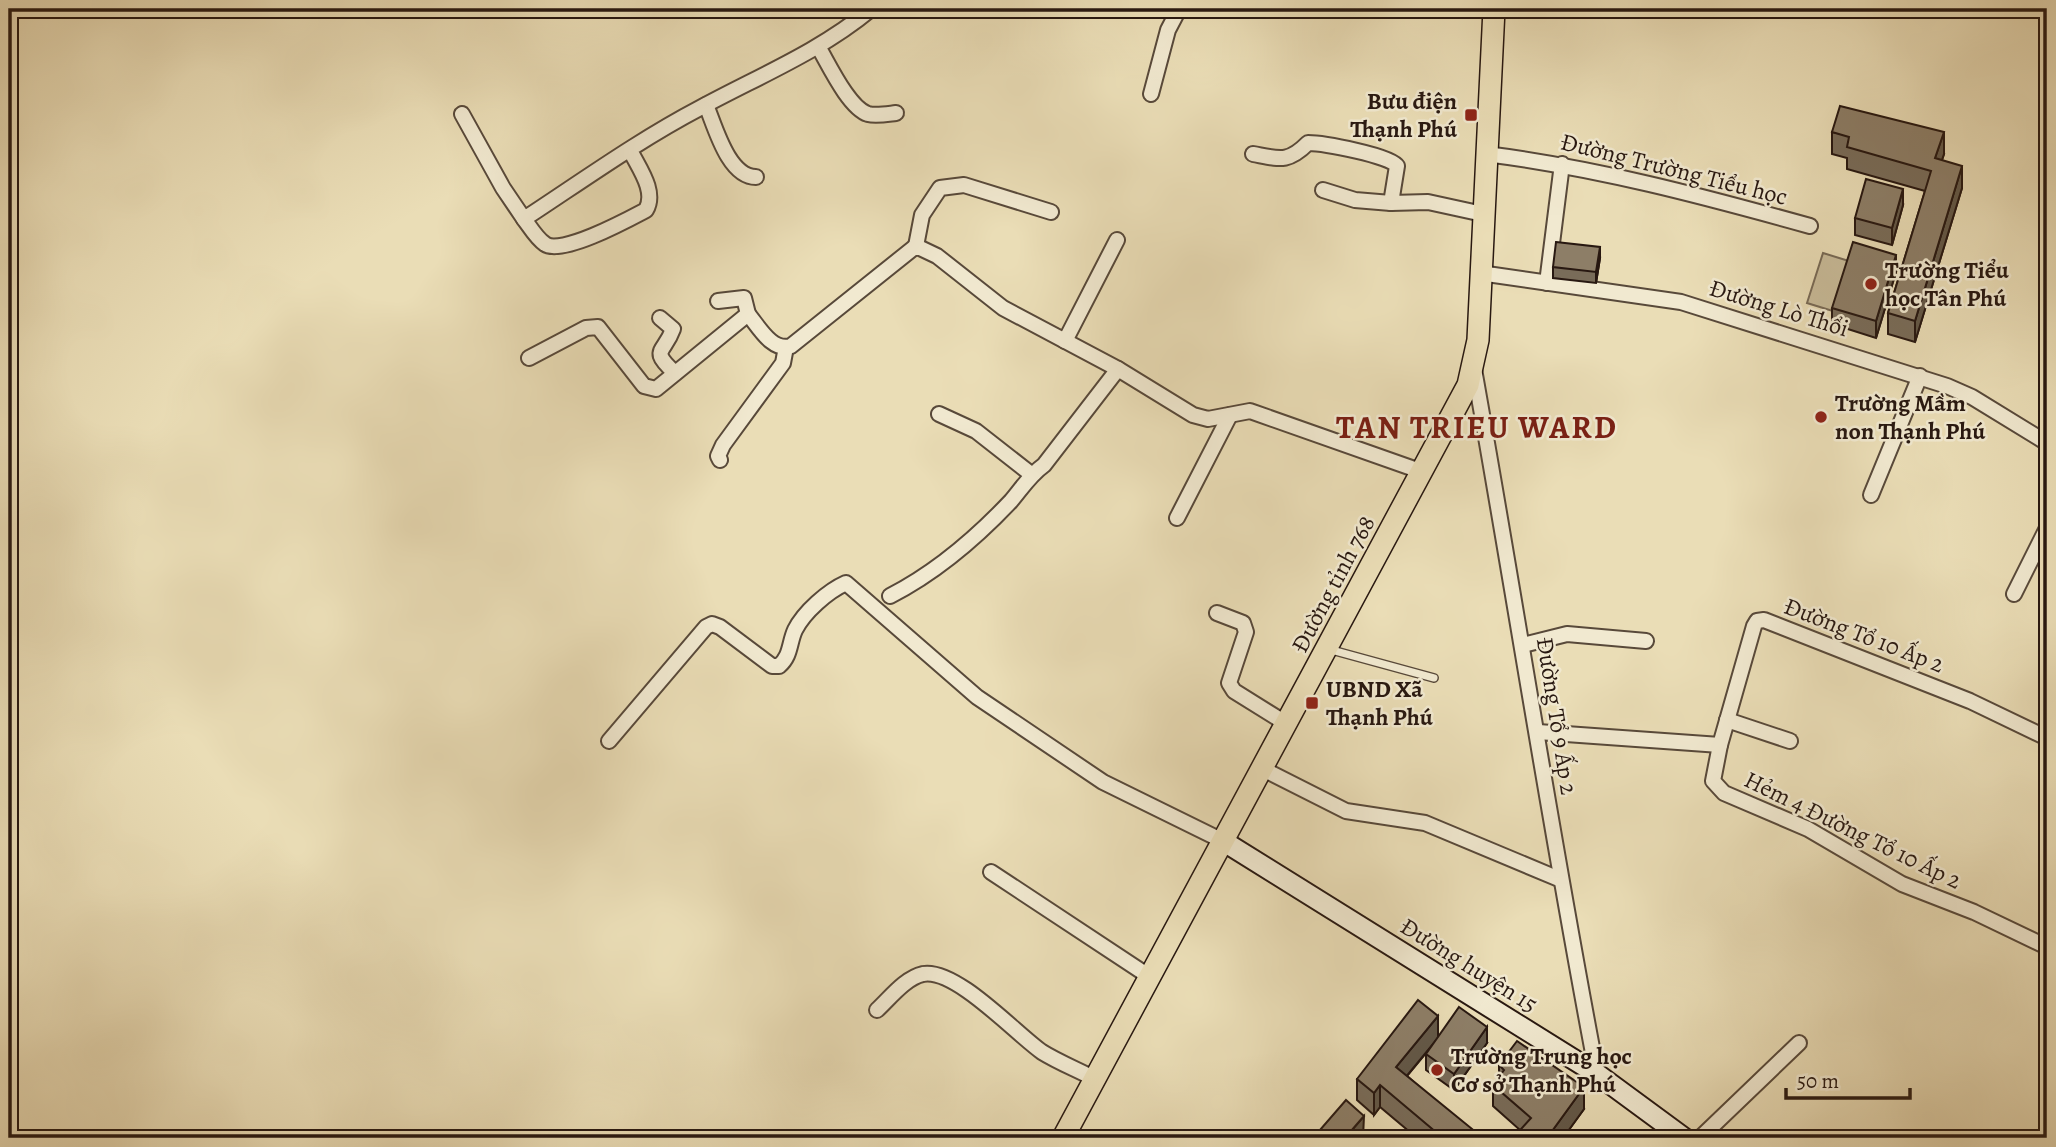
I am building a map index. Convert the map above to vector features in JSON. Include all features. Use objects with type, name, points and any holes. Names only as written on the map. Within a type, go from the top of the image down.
[{"type":"main road","name":"Đường tỉnh 768","points":[[1063,1138],[1461,402],[1474,364],[1478,340],[1494,9]]},
{"type":"street","points":[[1151,94],[1168,30],[1179,9]]},
{"type":"street","points":[[524,219],[630,150],[706,105],[819,48],[868,10]]},
{"type":"street","points":[[819,48],[851,101],[862,111],[870,115],[896,113]]},
{"type":"street","points":[[706,105],[736,167],[748,177],[756,177]]},
{"type":"street","points":[[462,114],[503,188],[543,243],[552,247],[599,235],[646,210],[650,203],[649,190],[630,150]]},
{"type":"street","points":[[1254,154],[1282,159],[1295,156],[1308,143],[1320,143],[1388,158],[1397,166],[1391,203]]},
{"type":"street","name":"Đường Trường Tiểu học","points":[[1486,154],[1562,164],[1634,178],[1810,226]]},
{"type":"street","points":[[1547,283],[1562,164]]},
{"type":"street","points":[[720,460],[718,456],[723,445],[783,363],[786,348],[916,246],[922,215],[940,188],[964,185],[1051,212]]},
{"type":"street","points":[[1323,190],[1355,200],[1428,202],[1483,214]]},
{"type":"street","points":[[1065,341],[1116,240]]},
{"type":"street","points":[[916,246],[937,256],[1003,308],[1118,369],[1193,415],[1208,419],[1250,411],[1423,472]]},
{"type":"street","name":"Đường Lò Thổi","points":[[1480,273],[1681,302],[1920,376],[1972,397],[2047,443]]},
{"type":"street","points":[[719,301],[744,298],[748,314],[769,340],[786,348]]},
{"type":"street","points":[[529,358],[592,326],[604,330],[644,386],[656,389],[748,314]]},
{"type":"street","points":[[660,318],[673,329],[659,351],[659,357],[675,373]]},
{"type":"street","name":"Đường Tổ 9 Ấp 2","points":[[1474,364],[1538,732],[1559,879],[1597,1074]]},
{"type":"street","points":[[890,596],[946,559],[1012,500],[1031,474],[1044,465],[1118,369]]},
{"type":"street","points":[[1871,495],[1920,376]]},
{"type":"street","points":[[939,414],[976,432],[1031,474]]},
{"type":"street","points":[[1177,518],[1230,415]]},
{"type":"street","points":[[2014,594],[2047,527]]},
{"type":"street","points":[[609,741],[706,627],[712,624],[719,627],[772,666],[779,666],[790,651],[795,630],[810,611],[845,583],[977,697],[1103,782],[1223,841]]},
{"type":"street","points":[[1217,613],[1243,624],[1246,632],[1229,683],[1234,691],[1287,724]]},
{"type":"street","name":"Đường Tổ 10 Ấp 2","points":[[1720,745],[1754,626],[1757,621],[1764,620],[1970,701],[2047,738]]},
{"type":"street","points":[[1523,645],[1567,634],[1646,640]]},
{"type":"street","points":[[1727,720],[1790,741]]},
{"type":"street","points":[[1538,732],[1720,745]]},
{"type":"street","name":"Hẻm 4 Đường Tổ 10 Ấp 2","points":[[1720,745],[1713,781],[1724,793],[1808,829],[1902,884],[1974,912],[2047,947]]},
{"type":"street","points":[[1263,769],[1346,811],[1425,823],[1559,879]]},
{"type":"street","name":"Đường huyện 15","points":[[1223,841],[1597,1074],[1684,1138]]},
{"type":"street","points":[[991,872],[1150,977]]},
{"type":"street","points":[[877,1010],[905,984],[924,974],[939,976],[991,1007],[1043,1052],[1095,1079]]},
{"type":"street","points":[[1700,1138],[1799,1043]]},
{"type":"lane","points":[[1328,649],[1434,678]]},
{"type":"shaded area","points":[[1823,253],[1852,262],[1836,312],[1807,303]]},
{"type":"building","points":[[1840,106],[1944,132],[1935,158],[1962,166],[1915,321],[1888,313],[1931,171],[1847,147],[1849,137],[1832,132]]},
{"type":"building","points":[[1866,179],[1903,189],[1892,228],[1855,218]]},
{"type":"building","points":[[1556,242],[1600,247],[1596,272],[1553,267]]},
{"type":"building","points":[[1853,242],[1896,255],[1876,321],[1832,308]]},
{"type":"building","points":[[1418,1000],[1438,1016],[1396,1067],[1477,1133],[1472,1138],[1443,1138],[1380,1085],[1374,1093],[1357,1079]]},
{"type":"building","points":[[1459,1007],[1487,1027],[1454,1074],[1426,1054]]},
{"type":"building","points":[[1517,1041],[1584,1087],[1547,1138],[1534,1135],[1531,1138],[1513,1138],[1531,1118],[1493,1085],[1504,1070],[1499,1065]]},
{"type":"building","points":[[1346,1100],[1364,1116],[1345,1138],[1313,1138]]},
{"type":"place","name":"Bưu điện Thạnh Phú","points":[[1471,115]]},
{"type":"place","name":"Trường Tiểu học Tân Phú","points":[[1871,284]]},
{"type":"place","name":"Trường Mầm non Thạnh Phú","points":[[1821,417]]},
{"type":"place","name":"UBND Xã Thạnh Phú","points":[[1312,703]]},
{"type":"place","name":"Trường Trung học Cơ sở Thạnh Phú","points":[[1437,1070]]},
{"type":"district","name":"TAN TRIEU WARD","points":[[1477,427]]}]
